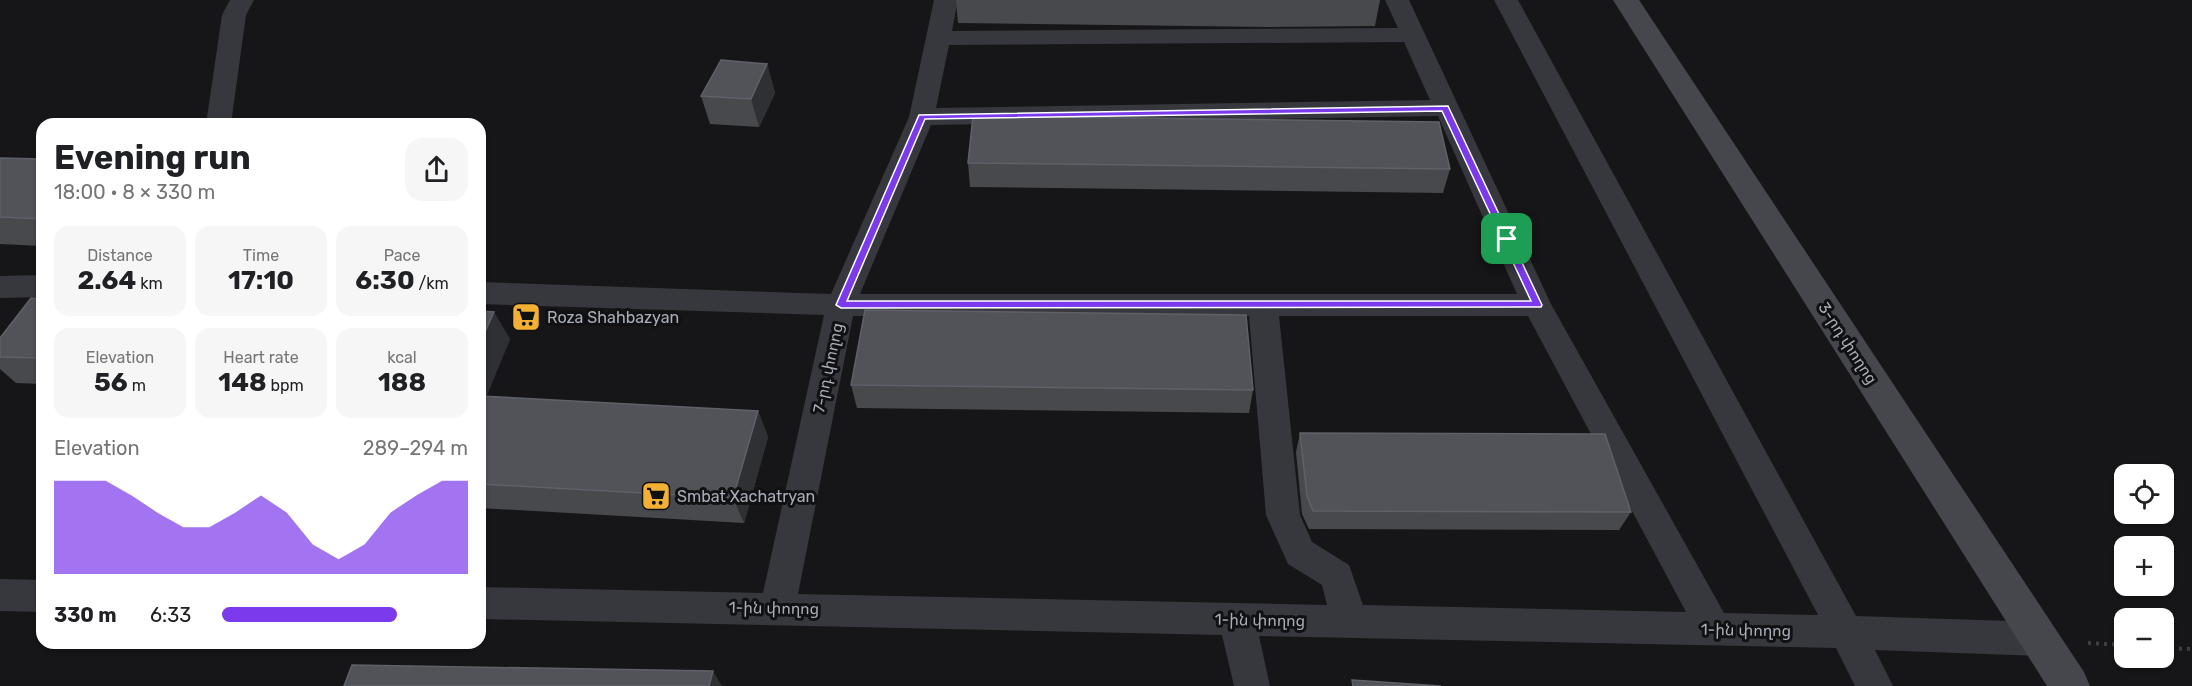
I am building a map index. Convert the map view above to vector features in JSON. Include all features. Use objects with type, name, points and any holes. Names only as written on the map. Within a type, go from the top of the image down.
[{"type":"street","points":[[219,118],[234,15],[242,0]]},
{"type":"street","name":"7-րդ փողոց","points":[[777,608],[841,305],[922,117],[946,0]]},
{"type":"street","points":[[1396,0],[1538,305],[1714,630]]},
{"type":"street","points":[[1506,0],[1875,686]]},
{"type":"street","name":"3-րդ փողոց","points":[[1626,0],[2070,686]]},
{"type":"street","points":[[939,38],[1412,35]]},
{"type":"street","points":[[922,117],[1445,108]]},
{"type":"street","points":[[0,287],[36,286]]},
{"type":"street","points":[[486,293],[841,305],[1538,305]]},
{"type":"street","points":[[1263,305],[1283,515],[1300,554],[1337,576],[1350,622]]},
{"type":"street","points":[[0,595],[36,596]]},
{"type":"street","name":"1-ին փողոց","points":[[486,603],[1846,632],[2039,639]]},
{"type":"street","points":[[1237,620],[1252,686]]},
{"type":"path","points":[[2174,649],[2192,650]]},
{"type":"building","points":[[721,60],[767,64],[751,99],[701,96]]},
{"type":"building","points":[[973,116],[1439,122],[1450,169],[968,163]]},
{"type":"building","points":[[0,158],[36,159],[36,219],[0,217]]},
{"type":"building","points":[[31,298],[36,298],[36,358],[0,357],[0,338]]},
{"type":"building","points":[[865,310],[1246,315],[1253,390],[851,385]]},
{"type":"building","points":[[486,311],[494,312],[486,330]]},
{"type":"building","points":[[486,396],[758,411],[733,498],[486,484]]},
{"type":"building","points":[[1300,433],[1605,434],[1631,512],[1313,511],[1307,496]]},
{"type":"building","points":[[352,665],[713,671],[709,686],[344,686]]},
{"type":"building","points":[[1352,680],[1441,686],[1353,686]]},
{"type":"place","name":"Roza Shahbazyan","points":[[526,317]]},
{"type":"place","name":"Smbat Xachatryan","points":[[656,496]]},
{"type":"route","points":[[1445,108],[1507,239],[1538,305],[841,305],[922,117],[1445,108]]}]
